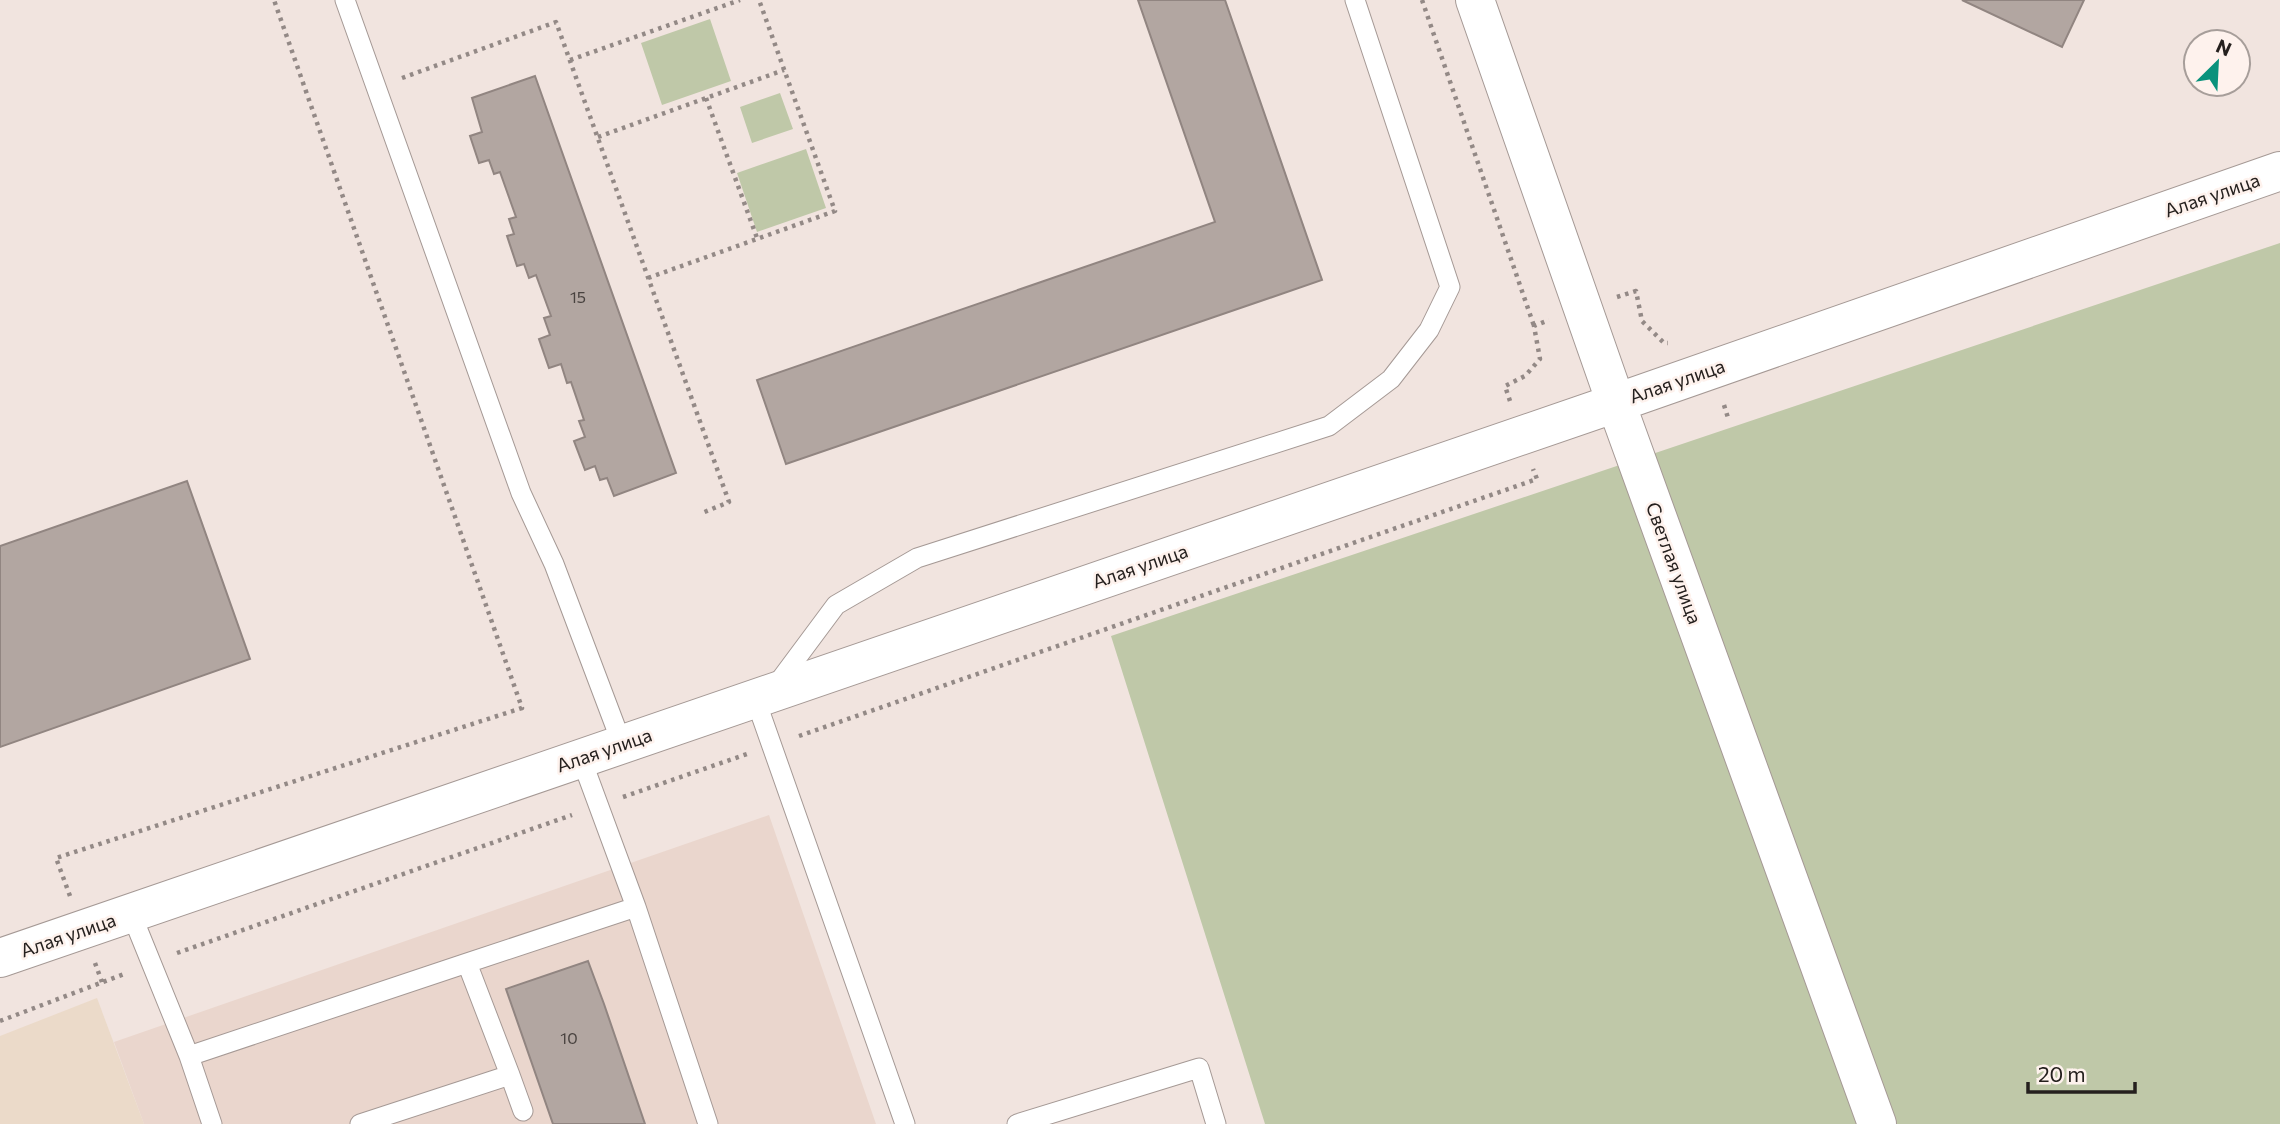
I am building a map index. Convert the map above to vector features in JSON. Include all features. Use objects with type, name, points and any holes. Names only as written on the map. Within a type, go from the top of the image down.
[{"type":"main road","name":"Светлая улица","points":[[1475,0],[1616,402],[1877,1124]]},
{"type":"main road","name":"Алая улица","points":[[0,958],[2280,171]]},
{"type":"lane","points":[[345,0],[521,493],[554,564],[622,744]]},
{"type":"lane","points":[[905,1124],[762,696],[836,605],[917,558],[1329,426],[1391,379],[1429,330],[1450,287],[1355,0]]},
{"type":"lane","points":[[581,758],[636,907],[708,1124]]},
{"type":"lane","points":[[189,1056],[636,907]]},
{"type":"lane","points":[[131,913],[189,1056],[212,1124]]},
{"type":"lane","points":[[467,963],[523,1111]]},
{"type":"lane","points":[[1017,1124],[1199,1068],[1216,1124]]},
{"type":"lane","points":[[360,1124],[510,1075]]},
{"type":"path","points":[[102,982],[57,858],[522,708],[274,0]]},
{"type":"path","points":[[570,61],[740,0]]},
{"type":"path","points":[[648,278],[835,211],[759,0]]},
{"type":"path","points":[[1422,0],[1534,326]]},
{"type":"path","points":[[433,66],[556,22],[729,502],[702,513]]},
{"type":"path","points":[[597,137],[785,70]]},
{"type":"path","points":[[706,98],[757,239]]},
{"type":"shaded area","points":[[769,815],[876,1124],[144,1124],[114,1042]]},
{"type":"shaded area","points":[[97,998],[144,1124],[0,1124],[0,1036]]},
{"type":"green space","points":[[710,19],[731,81],[662,105],[641,43]]},
{"type":"green space","points":[[780,93],[793,129],[752,143],[740,107]]},
{"type":"green space","points":[[806,149],[826,208],[757,232],[737,173]]},
{"type":"green space","points":[[2280,243],[2280,1124],[1265,1124],[1111,636]]},
{"type":"building","points":[[1138,0],[1225,0],[1322,280],[786,464],[757,380],[1215,222]]},
{"type":"building","points":[[1962,0],[2084,0],[2062,47]]},
{"type":"building","points":[[535,76],[676,473],[614,496],[607,478],[600,480],[595,466],[585,470],[574,441],[585,437],[579,421],[584,420],[571,382],[567,383],[561,364],[549,368],[539,339],[550,335],[544,318],[551,316],[536,275],[529,278],[524,264],[517,266],[507,236],[514,234],[509,219],[516,217],[500,172],[494,174],[489,160],[479,163],[470,136],[482,132],[472,98]]},
{"type":"building","points":[[187,481],[250,659],[0,747],[0,546]]},
{"type":"building","points":[[588,961],[645,1124],[553,1124],[506,989]]}]
